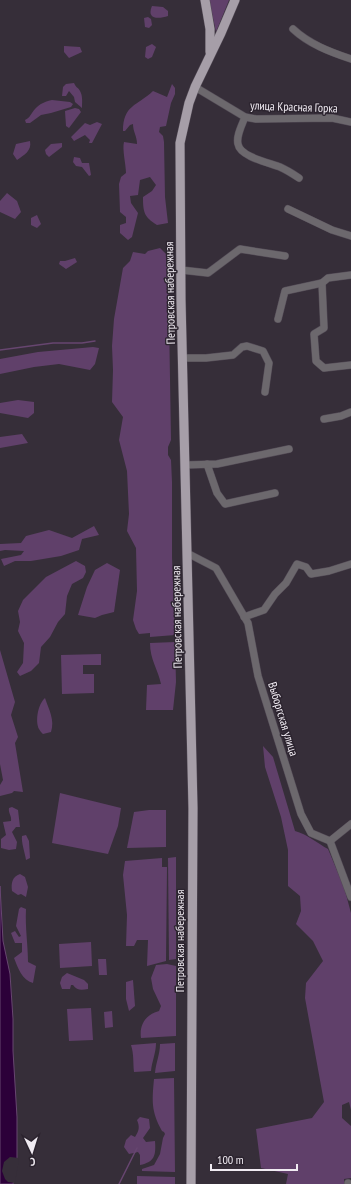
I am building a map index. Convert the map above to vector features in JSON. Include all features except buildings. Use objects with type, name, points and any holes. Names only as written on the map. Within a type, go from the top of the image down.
[{"type":"main road","name":"Петровская набережная","points":[[205,0],[210,29],[210,56]]},
{"type":"main road","name":"Петровская набережная","points":[[191,1184],[193,808],[181,270],[180,143],[189,103],[195,87],[235,0]]},
{"type":"street","points":[[293,29],[298,34],[324,50],[351,59]]},
{"type":"street","name":"улица Красная Горка","points":[[195,87],[245,117],[256,119],[332,118],[351,122]]},
{"type":"street","points":[[245,117],[239,133],[238,144],[241,151],[255,159],[281,168],[299,178]]},
{"type":"street","points":[[288,210],[332,230],[351,236]]},
{"type":"street","points":[[181,270],[208,273],[240,249],[285,256]]},
{"type":"street","points":[[278,319],[285,291],[322,283],[328,278],[351,275]]},
{"type":"street","points":[[322,283],[324,328],[314,334],[316,361],[324,368],[351,365]]},
{"type":"street","points":[[183,358],[206,358],[233,355],[242,347],[247,346],[263,351],[269,363],[265,392]]},
{"type":"street","points":[[324,419],[342,416],[351,412]]},
{"type":"street","points":[[185,465],[217,464],[289,449]]},
{"type":"street","points":[[207,464],[217,493],[225,504],[275,493]]},
{"type":"street","name":"Выборгская улица","points":[[187,553],[216,568],[248,623],[258,676],[301,814],[311,832],[330,841]]},
{"type":"street","points":[[244,617],[264,610],[275,594],[286,583],[297,564],[306,567],[311,574],[329,571],[351,564]]},
{"type":"street","points":[[351,824],[330,841],[351,898]]},
{"type":"shaded area","points":[[209,0],[229,0],[216,32]]},
{"type":"shaded area","points":[[152,6],[163,7],[168,11],[168,16],[157,18],[152,16]]},
{"type":"shaded area","points":[[148,17],[151,19],[152,25],[149,28],[145,27],[144,18]]},
{"type":"shaded area","points":[[152,44],[156,47],[152,57],[148,59],[145,57],[146,47]]},
{"type":"shaded area","points":[[64,46],[80,47],[82,52],[69,58],[64,52]]},
{"type":"shaded area","points":[[74,83],[81,93],[82,108],[75,102],[74,97],[69,91],[66,96],[62,96],[63,87],[66,84]]},
{"type":"shaded area","points":[[172,84],[175,88],[175,94],[171,103],[166,126],[160,127],[159,132],[163,136],[164,142],[165,197],[168,223],[157,225],[145,214],[143,197],[152,191],[156,185],[150,177],[140,180],[138,195],[130,196],[131,203],[138,213],[132,237],[128,240],[120,233],[120,225],[126,223],[126,217],[120,212],[119,184],[121,177],[126,173],[123,149],[124,142],[137,144],[133,124],[123,131],[125,116],[132,107],[153,91],[167,97]]},
{"type":"shaded area","points":[[52,100],[70,102],[73,104],[71,107],[41,115],[30,123],[26,123],[25,120],[38,106]]},
{"type":"shaded area","points":[[75,108],[79,109],[81,112],[69,128],[66,126],[65,111]]},
{"type":"shaded area","points":[[97,122],[102,124],[92,143],[89,143],[90,140],[85,135],[74,141],[71,137],[85,123],[90,125]]},
{"type":"shaded area","points":[[30,141],[29,150],[17,160],[13,154],[16,144]]},
{"type":"shaded area","points":[[62,143],[62,147],[49,157],[46,154],[45,150],[51,144]]},
{"type":"shaded area","points":[[74,157],[80,158],[82,163],[89,163],[91,175],[89,176],[82,167],[76,166],[73,162]]},
{"type":"shaded area","points":[[7,193],[17,201],[21,212],[15,219],[0,212],[0,201]]},
{"type":"shaded area","points":[[37,215],[41,224],[37,228],[31,225],[31,218]]},
{"type":"shaded area","points":[[160,248],[168,256],[171,440],[168,447],[168,455],[171,460],[172,482],[172,557],[175,635],[150,637],[150,633],[139,634],[133,620],[137,591],[136,548],[127,531],[129,514],[127,471],[119,440],[123,417],[112,402],[112,346],[114,319],[123,268],[130,261],[133,252],[145,254],[148,251]]},
{"type":"shaded area","points":[[75,258],[77,262],[66,269],[59,264],[60,261]]},
{"type":"shaded area","points":[[93,347],[99,348],[95,364],[90,370],[59,364],[34,367],[0,374],[0,359],[38,352]]},
{"type":"shaded area","points":[[18,400],[34,402],[34,413],[28,418],[0,413],[0,403]]},
{"type":"shaded area","points":[[22,434],[28,443],[0,448],[0,437]]},
{"type":"shaded area","points":[[94,526],[99,535],[82,539],[79,550],[61,556],[31,561],[15,561],[4,566],[1,559],[21,555],[24,551],[0,551],[0,544],[21,543],[26,536],[49,530],[72,538]]},
{"type":"shaded area","points":[[76,561],[85,566],[86,572],[83,578],[72,584],[67,596],[65,614],[58,622],[50,637],[41,647],[39,663],[31,671],[20,676],[17,672],[23,663],[24,643],[18,631],[20,622],[18,611],[23,600],[46,577]]},
{"type":"shaded area","points":[[107,563],[120,570],[114,612],[95,618],[78,615],[87,587],[95,570]]},
{"type":"shaded area","points":[[175,642],[176,682],[173,710],[146,710],[147,685],[161,684],[151,654],[150,643]]},
{"type":"shaded area","points":[[0,650],[15,702],[11,715],[18,737],[15,743],[23,792],[14,791],[12,793],[0,796],[0,785],[3,780],[0,764]]},
{"type":"shaded area","points":[[101,654],[101,665],[83,665],[83,674],[94,674],[94,693],[62,694],[61,655]]},
{"type":"shaded area","points":[[45,698],[51,715],[52,728],[51,732],[43,734],[38,726],[37,717],[39,708]]},
{"type":"shaded area","points":[[263,746],[273,757],[295,831],[308,836],[328,849],[344,887],[351,913],[351,1110],[349,1102],[342,1105],[342,1118],[351,1126],[351,1178],[344,1179],[344,1184],[286,1184],[288,1174],[261,1168],[256,1129],[312,1118],[324,1102],[305,998],[306,983],[323,961],[313,941],[296,924],[301,911],[300,896],[288,886],[288,850],[281,817],[265,767]]},
{"type":"shaded area","points":[[60,793],[121,808],[118,826],[108,854],[52,843]]},
{"type":"shaded area","points":[[12,807],[18,810],[20,827],[16,827],[12,832],[17,842],[16,849],[9,850],[1,848],[1,839],[6,835],[3,822],[11,821],[9,808]]},
{"type":"shaded area","points":[[166,810],[166,847],[127,848],[134,812]]},
{"type":"shaded area","points":[[26,835],[29,841],[30,858],[26,860],[22,836]]},
{"type":"shaded area","points":[[176,857],[176,959],[169,960],[168,858]]},
{"type":"shaded area","points":[[162,858],[162,867],[167,867],[166,961],[147,966],[148,940],[137,940],[134,946],[126,946],[127,915],[123,875],[125,861]]},
{"type":"shaded area","points":[[20,874],[25,877],[28,887],[26,897],[21,894],[18,895],[12,891],[13,881],[15,877]]},
{"type":"shaded area","points":[[0,886],[3,941],[10,974],[13,1019],[13,1051],[17,1117],[17,1164],[13,1184],[0,1184]]},
{"type":"shaded area","points":[[21,907],[26,909],[28,962],[36,966],[33,983],[23,976],[14,958],[22,952],[22,943],[15,943],[11,933],[15,931],[19,937],[21,936],[16,926],[19,909]]},
{"type":"shaded area","points":[[91,942],[92,966],[60,968],[59,944]]},
{"type":"shaded area","points":[[98,959],[106,959],[107,975],[99,975]]},
{"type":"shaded area","points":[[167,964],[176,966],[176,1036],[141,1038],[141,1029],[144,1021],[154,1012],[159,1011],[161,1006],[153,989],[151,978],[156,965]]},
{"type":"shaded area","points":[[67,973],[84,980],[88,984],[88,989],[80,990],[71,985],[70,989],[62,989],[60,983],[62,977]]},
{"type":"shaded area","points":[[133,980],[135,1006],[129,1011],[126,999],[126,982]]},
{"type":"shaded area","points":[[91,1008],[93,1040],[69,1041],[67,1009]]},
{"type":"shaded area","points":[[112,1011],[113,1027],[105,1028],[104,1012]]},
{"type":"shaded area","points":[[156,1043],[151,1071],[134,1072],[131,1045]]},
{"type":"shaded area","points":[[175,1043],[175,1071],[155,1073],[160,1044]]},
{"type":"shaded area","points":[[174,1078],[175,1172],[142,1171],[142,1169],[154,1165],[160,1154],[165,1134],[158,1124],[154,1112],[154,1079]]},
{"type":"shaded area","points":[[140,1117],[149,1119],[150,1128],[143,1138],[146,1142],[155,1141],[155,1154],[152,1160],[140,1165],[140,1155],[138,1152],[129,1154],[124,1147],[126,1140],[131,1135],[135,1137],[139,1127],[137,1120]]},
{"type":"shaded area","points":[[137,1176],[175,1177],[175,1184],[137,1184]]},
{"type":"pier","points":[[10,1157],[19,1158],[15,1183],[8,1182],[2,1171],[4,1162]]},
{"type":"waterway","points":[[0,350],[53,343],[82,343],[95,341]]},
{"type":"waterway","points":[[119,1184],[137,1148]]}]
